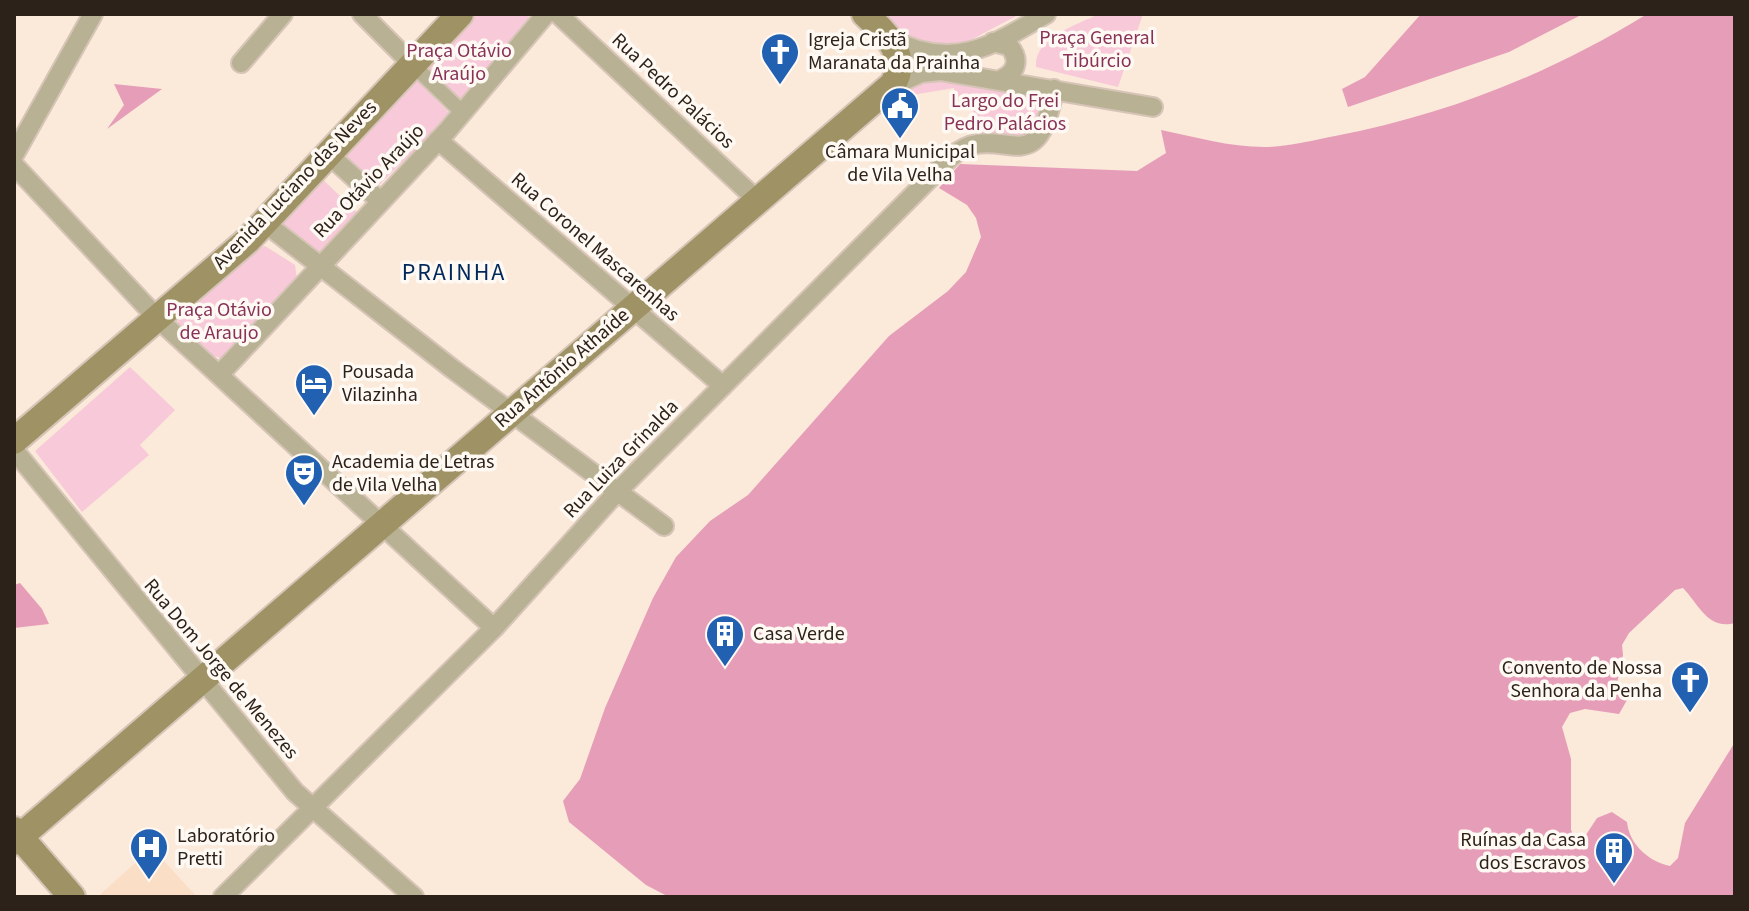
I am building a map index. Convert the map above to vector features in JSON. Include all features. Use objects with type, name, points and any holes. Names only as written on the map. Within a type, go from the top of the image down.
[{"type":"main road","name":"Avenida Luciano das Neves","points":[[14,441],[265,223],[327,153],[460,14]]},
{"type":"main road","points":[[865,14],[890,38],[899,70],[886,89]]},
{"type":"main road","name":"Rua Antônio Athaíde","points":[[16,836],[886,89]]},
{"type":"main road","points":[[16,836],[72,897]]},
{"type":"street","points":[[14,155],[93,14]]},
{"type":"street","points":[[241,63],[283,14]]},
{"type":"street","points":[[362,14],[463,113]]},
{"type":"street","name":"Rua Otávio Araújo","points":[[219,375],[463,113],[546,14]]},
{"type":"street","name":"Rua Pedro Palácios","points":[[558,14],[757,200]]},
{"type":"street","points":[[890,38],[931,55],[952,56],[989,44],[1039,18]]},
{"type":"street","points":[[1006,70],[1039,18]]},
{"type":"street","points":[[989,44],[1009,46],[1006,70]]},
{"type":"street","points":[[989,44],[978,61],[980,69],[1006,70],[1035,86],[1153,107]]},
{"type":"street","points":[[886,89],[930,71],[1006,70]]},
{"type":"street","name":"Rua Luiza Grinalda","points":[[223,897],[494,628],[616,493],[956,152],[979,143],[1020,146],[1040,136],[1048,124],[1054,89]]},
{"type":"street","name":"Rua Coronel Mascarenhas","points":[[438,140],[723,386]]},
{"type":"street","points":[[327,153],[379,200]]},
{"type":"street","points":[[14,165],[158,319],[494,628]]},
{"type":"street","points":[[265,223],[616,493],[664,526]]},
{"type":"street","name":"Rua Dom Jorge de Menezes","points":[[14,450],[199,679],[295,792],[414,897]]},
{"type":"shaded area","points":[[1421,14],[1583,14],[1509,52],[1348,107],[1342,89],[1365,77]]},
{"type":"shaded area","points":[[1647,14],[1735,14],[1735,623],[1711,620],[1683,588],[1675,590],[1629,633],[1622,645],[1617,683],[1627,700],[1619,714],[1585,709],[1570,713],[1562,727],[1571,759],[1571,830],[1577,842],[1582,841],[1597,818],[1612,812],[1627,822],[1632,838],[1641,851],[1655,861],[1670,866],[1678,858],[1685,823],[1735,742],[1735,897],[669,897],[646,885],[569,822],[563,801],[580,779],[605,708],[653,598],[676,557],[710,521],[748,495],[889,336],[948,291],[966,272],[981,237],[976,218],[967,205],[939,188],[960,164],[1137,171],[1166,153],[1161,130],[1228,144],[1269,147],[1376,127],[1457,104],[1536,73]]},
{"type":"shaded area","points":[[114,84],[162,89],[107,129],[124,105]]},
{"type":"shaded area","points":[[20,583],[42,609],[49,624],[14,628],[14,585]]},
{"type":"shaded area","name":"Laboratório Pretti","points":[[152,848],[197,897],[98,897],[104,891]]},
{"type":"green space","name":"Praça Otávio Araújo","points":[[471,14],[529,14],[527,26],[462,101],[420,64]]},
{"type":"green space","points":[[878,14],[1020,14],[950,51],[903,36]]},
{"type":"green space","name":"Praça General Tibúrcio","points":[[1098,14],[1143,14],[1118,87],[1036,67],[1037,57],[1049,40]]},
{"type":"green space","name":"Largo do Frei Pedro Palácios","points":[[926,78],[1023,92],[1038,105],[1037,125],[1019,137],[978,135],[970,97],[956,97],[954,88],[912,95],[906,90]]},
{"type":"green space","points":[[417,80],[451,115],[375,189],[341,154]]},
{"type":"green space","points":[[319,176],[357,212],[316,257],[276,224]]},
{"type":"green space","name":"Praça Otávio de Araujo","points":[[265,246],[295,265],[297,279],[223,359],[211,355],[178,325],[178,318],[255,249]]},
{"type":"green space","points":[[130,367],[175,410],[140,445],[149,455],[82,512],[35,451]]},
{"type":"place","name":"Igreja Cristã Maranata da Prainha","points":[[780,86]]},
{"type":"place","name":"Câmara Municipal de Vila Velha","points":[[900,140]]},
{"type":"place","name":"Pousada Vilazinha","points":[[314,417]]},
{"type":"place","name":"Academia de Letras de Vila Velha","points":[[304,507]]},
{"type":"place","name":"Casa Verde","points":[[725,668]]},
{"type":"place","name":"Convento de Nossa Senhora da Penha","points":[[1690,714]]},
{"type":"place","name":"Laboratório Pretti","points":[[149,881]]},
{"type":"place","name":"Ruínas da Casa dos Escravos","points":[[1614,885]]},
{"type":"district","name":"PRAINHA","points":[[454,272]]}]
